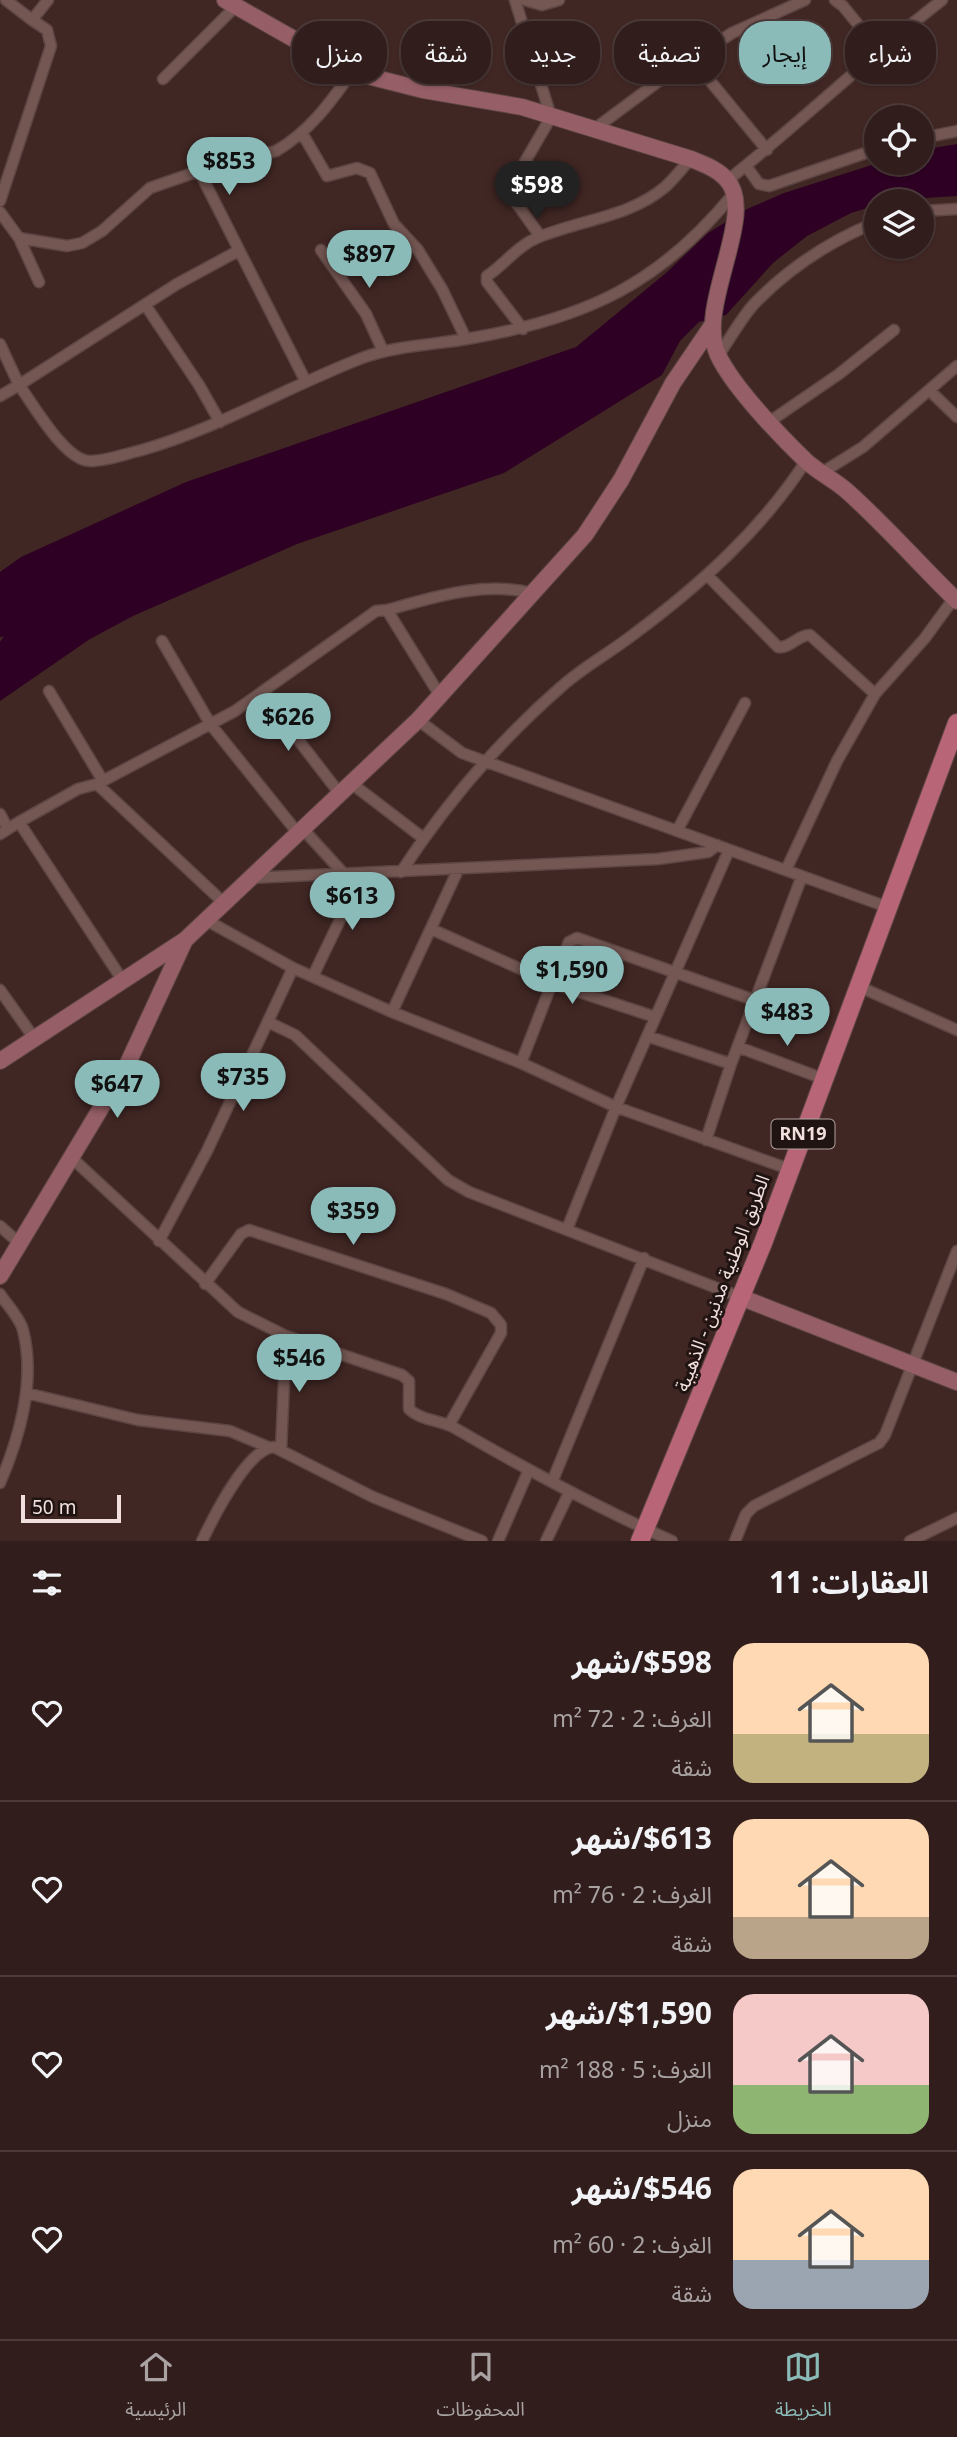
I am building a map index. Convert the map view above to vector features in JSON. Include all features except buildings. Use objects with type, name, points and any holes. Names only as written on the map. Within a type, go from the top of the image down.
[{"type":"main road","name":"الطريق الوطنية مدنين - الذهيبة","points":[[643,1535],[764,1243],[789,1169],[890,908],[957,723]]},
{"type":"street","points":[[0,201],[51,46],[47,30],[6,0]]},
{"type":"street","points":[[32,20],[48,0]]},
{"type":"street","points":[[516,0],[551,117],[508,191],[540,236]]},
{"type":"street","points":[[524,0],[542,5],[559,0]]},
{"type":"street","points":[[725,38],[805,0]]},
{"type":"street","points":[[915,21],[942,0]]},
{"type":"street","points":[[843,2],[857,21]]},
{"type":"street","points":[[163,79],[230,4],[292,39]]},
{"type":"street","points":[[0,344],[19,385],[72,455],[89,461],[168,443],[383,351],[523,329],[576,312],[652,274],[704,230],[746,166],[845,79]]},
{"type":"street","points":[[0,1061],[185,940],[418,720],[533,593],[601,512],[673,383],[711,327],[734,220],[731,187],[711,167],[522,107],[423,90],[387,81]]},
{"type":"street","points":[[19,237],[67,246],[82,243],[102,232],[150,188],[199,171],[276,151],[302,134],[328,106],[344,84]]},
{"type":"street","points":[[593,130],[657,84]]},
{"type":"street","points":[[713,84],[767,150]]},
{"type":"street","points":[[934,136],[957,131]]},
{"type":"street","points":[[302,134],[327,176],[357,167],[370,173],[394,224],[418,250],[442,289],[466,339]]},
{"type":"street","points":[[746,166],[759,184],[769,186],[864,153]]},
{"type":"street","points":[[523,329],[486,278],[523,245],[540,236],[622,211],[645,200],[664,188],[691,159]]},
{"type":"street","points":[[199,171],[306,382]]},
{"type":"street","points":[[934,210],[957,209]]},
{"type":"street","points":[[0,212],[19,237],[39,282]]},
{"type":"street","points":[[718,356],[754,304],[806,259],[864,227]]},
{"type":"street","points":[[321,250],[366,314],[383,351]]},
{"type":"street","points":[[0,396],[238,251]]},
{"type":"street","points":[[146,306],[199,385],[220,422]]},
{"type":"street","points":[[711,327],[718,356],[769,422],[806,461],[823,472],[902,541],[955,600],[875,694],[837,761],[786,870]]},
{"type":"street","points":[[769,422],[839,374],[894,330]]},
{"type":"street","points":[[823,472],[863,447],[957,366]]},
{"type":"street","points":[[929,390],[957,417]]},
{"type":"street","points":[[401,872],[423,838],[486,762],[563,685],[708,576],[782,498],[806,461]]},
{"type":"street","points":[[708,576],[778,647],[784,648],[803,636],[810,635],[875,694]]},
{"type":"street","points":[[0,814],[4,831],[78,789],[100,782],[211,725],[262,693],[376,611],[429,598],[496,587],[533,593]]},
{"type":"street","points":[[387,610],[439,694]]},
{"type":"street","points":[[162,641],[211,725],[299,830],[344,874]]},
{"type":"street","points":[[49,691],[100,782],[224,903]]},
{"type":"street","points":[[262,693],[346,788],[423,838]]},
{"type":"street","points":[[677,831],[745,703]]},
{"type":"street","points":[[418,720],[462,753],[890,908]]},
{"type":"street","points":[[19,822],[124,981]]},
{"type":"street","points":[[250,878],[458,870],[534,863],[680,857],[708,852],[717,845]]},
{"type":"street","points":[[567,1229],[616,1107],[729,850]]},
{"type":"street","points":[[392,1012],[458,870]]},
{"type":"street","points":[[313,976],[362,874]]},
{"type":"street","points":[[706,1140],[731,1063],[802,876]]},
{"type":"street","points":[[206,920],[293,968],[392,1012],[521,1063],[616,1107],[789,1169]]},
{"type":"street","points":[[431,929],[552,983],[655,1017]]},
{"type":"street","points":[[521,1063],[572,939],[754,1000]]},
{"type":"street","points":[[0,1276],[73,1159],[128,1063],[185,940]]},
{"type":"street","points":[[159,1241],[207,1151],[293,968]]},
{"type":"street","points":[[860,986],[957,1030]]},
{"type":"street","points":[[0,990],[34,1038]]},
{"type":"street","points":[[268,1021],[295,1034],[448,1180],[469,1192],[957,1382]]},
{"type":"street","points":[[647,1036],[731,1063]]},
{"type":"street","points":[[738,1047],[824,1079]]},
{"type":"street","points":[[73,1159],[205,1284],[239,1312],[286,1336],[402,1375],[409,1381],[409,1409],[414,1413],[449,1425],[643,1535],[672,1541]]},
{"type":"street","points":[[0,1226],[19,1243]]},
{"type":"street","points":[[205,1284],[241,1234],[249,1230],[446,1294],[491,1313],[500,1325],[501,1332],[449,1425]]},
{"type":"street","points":[[735,1541],[746,1514],[754,1506],[879,1443],[886,1435],[957,1251]]},
{"type":"street","points":[[552,1482],[644,1258]]},
{"type":"street","points":[[0,1294],[23,1328],[26,1393],[11,1456],[0,1483]]},
{"type":"street","points":[[281,1450],[286,1336]]},
{"type":"street","points":[[26,1393],[138,1420],[230,1431],[281,1450],[373,1497],[482,1541]]},
{"type":"street","points":[[202,1541],[223,1502],[253,1459],[268,1447]]},
{"type":"street","points":[[498,1541],[528,1472]]},
{"type":"street","points":[[546,1541],[569,1493]]},
{"type":"street","points":[[910,1541],[957,1518]]},
{"type":"shaded area","points":[[957,144],[957,196],[934,197],[934,189],[864,189],[864,209],[807,236],[773,263],[726,315],[699,322],[680,341],[662,375],[504,473],[297,544],[133,616],[90,639],[0,701],[0,642],[22,610],[0,616],[0,572],[21,557],[186,482],[576,347],[666,273],[708,233],[747,209],[784,193],[864,167],[864,175],[934,175],[934,148]]},
{"type":"waterway","points":[[0,625],[48,592]]}]
